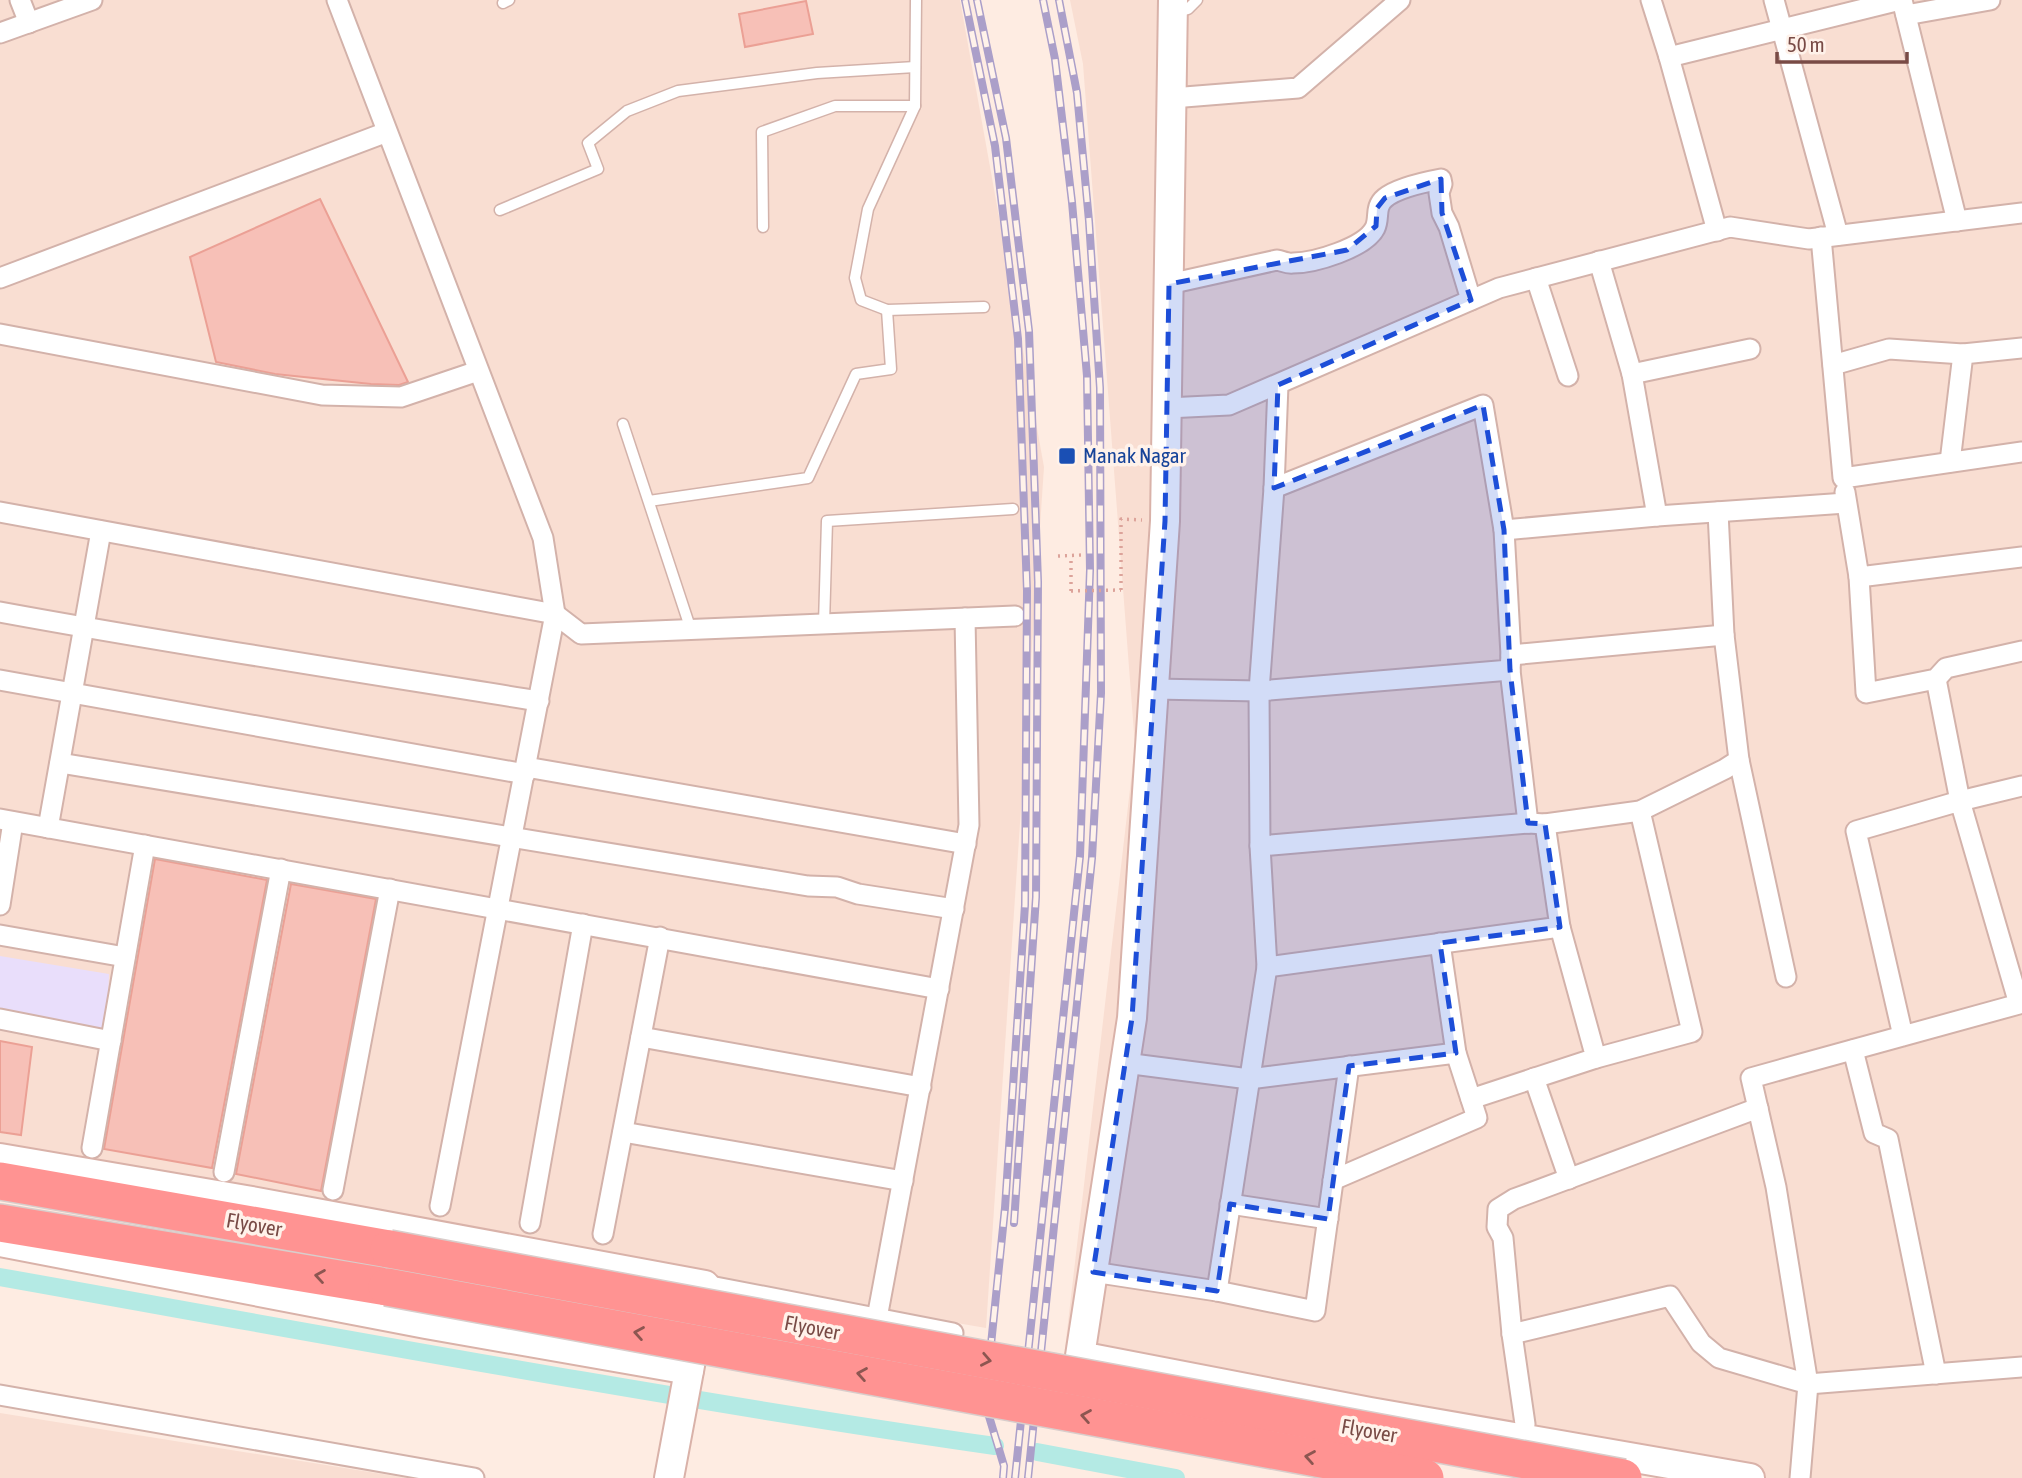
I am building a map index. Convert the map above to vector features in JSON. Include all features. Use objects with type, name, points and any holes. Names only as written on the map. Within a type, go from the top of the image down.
[{"type":"highway","name":"Flyover","points":[[0,1181],[1640,1472]]},
{"type":"highway","name":"Flyover","points":[[0,1223],[387,1287],[1425,1478]]},
{"type":"street","points":[[20,0],[29,23]]},
{"type":"street","points":[[0,33],[92,0]]},
{"type":"street","points":[[337,0],[543,538],[555,614],[440,1206]]},
{"type":"street","points":[[1172,98],[1297,88],[1400,0]]},
{"type":"street","points":[[1651,0],[1717,231]]},
{"type":"street","points":[[1774,0],[1829,236],[1833,365],[1846,503],[1859,577],[1866,693],[1936,680],[1945,668],[2022,651]]},
{"type":"street","points":[[1669,57],[1902,5],[1990,0]]},
{"type":"street","points":[[1181,4],[1172,98],[1165,521],[1132,1018],[1080,1356],[1370,1412],[1522,1438],[1640,1472],[1750,1478]]},
{"type":"street","points":[[1902,5],[1957,221]]},
{"type":"street","points":[[0,278],[387,132]]},
{"type":"street","points":[[1169,284],[1277,260],[1291,264],[1320,259],[1347,250],[1368,237],[1377,226],[1377,208],[1385,198],[1409,186],[1441,178],[1439,193],[1442,213],[1449,227],[1471,300]]},
{"type":"street","points":[[1167,408],[1229,405],[1499,288],[1730,227],[1809,239],[2022,213]]},
{"type":"street","points":[[1599,261],[1632,374],[1657,516]]},
{"type":"street","points":[[1535,278],[1568,376]]},
{"type":"street","points":[[0,334],[322,395],[401,397],[478,371]]},
{"type":"street","points":[[1833,365],[1889,349],[1963,354],[2022,348]]},
{"type":"street","points":[[1632,374],[1750,349]]},
{"type":"street","points":[[1950,462],[1963,354]]},
{"type":"street","points":[[1217,1291],[1267,967],[1260,846],[1259,691],[1274,488],[1278,385]]},
{"type":"street","points":[[1274,488],[1483,405],[1504,530],[1511,662],[1536,823],[1560,927],[1596,1058]]},
{"type":"street","points":[[1843,478],[2022,452]]},
{"type":"street","points":[[1504,530],[1846,503]]},
{"type":"street","points":[[0,512],[555,614],[581,634],[1015,616]]},
{"type":"street","points":[[1718,512],[1724,635],[1739,760],[1786,977]]},
{"type":"street","points":[[48,828],[102,531]]},
{"type":"street","points":[[1859,577],[2022,557]]},
{"type":"street","points":[[0,612],[84,628],[539,701]]},
{"type":"street","points":[[877,1318],[969,825],[965,618]]},
{"type":"street","points":[[1154,689],[1259,691],[1724,635]]},
{"type":"street","points":[[0,680],[966,844]]},
{"type":"street","points":[[1800,1478],[1808,1384],[1776,1187],[1751,1079],[1903,1036],[2021,1007],[1960,801],[1936,680]]},
{"type":"street","points":[[1260,846],[1536,823],[1640,811],[1739,760]]},
{"type":"street","points":[[60,763],[808,886],[838,887],[858,894],[954,909]]},
{"type":"street","points":[[1903,1036],[1856,831],[2022,786]]},
{"type":"street","points":[[1471,1099],[1596,1058],[1692,1031],[1640,811]]},
{"type":"street","points":[[0,905],[7,820],[939,989]]},
{"type":"street","points":[[92,1148],[145,845]]},
{"type":"street","points":[[224,1172],[281,869]]},
{"type":"street","points":[[333,1190],[390,889]]},
{"type":"street","points":[[530,1223],[583,923]]},
{"type":"street","points":[[1267,967],[1560,927]]},
{"type":"street","points":[[0,935],[125,957]]},
{"type":"street","points":[[603,1234],[660,937]]},
{"type":"street","points":[[1333,1180],[1477,1118],[1456,1053],[1440,943]]},
{"type":"street","points":[[0,1019],[111,1041]]},
{"type":"street","points":[[641,1037],[921,1087]]},
{"type":"street","points":[[1853,1050],[1874,1133],[1888,1139],[1936,1374]]},
{"type":"street","points":[[1125,1063],[1249,1079],[1456,1053]]},
{"type":"street","points":[[1093,1272],[1217,1291],[1315,1311],[1349,1066]]},
{"type":"street","points":[[1534,1078],[1569,1179]]},
{"type":"street","points":[[1522,1438],[1525,1424],[1511,1334],[1503,1238],[1497,1227],[1498,1209],[1514,1199],[1758,1108]]},
{"type":"street","points":[[623,1132],[903,1181]]},
{"type":"street","points":[[0,1158],[246,1200],[953,1333]]},
{"type":"street","points":[[1230,1204],[1328,1219]]},
{"type":"street","points":[[0,1242],[688,1375]]},
{"type":"street","points":[[669,1478],[705,1285]]},
{"type":"street","points":[[1511,1334],[1670,1296],[1701,1343],[1718,1358],[1808,1384],[2022,1367]]},
{"type":"street","points":[[0,1395],[474,1478]]},
{"type":"street","points":[[1357,1478],[1370,1412]]},
{"type":"lane","points":[[916,0],[915,106],[868,209],[855,278],[861,300],[887,310],[984,307]]},
{"type":"lane","points":[[500,210],[598,169],[588,143],[627,111],[678,91],[817,73],[915,67]]},
{"type":"lane","points":[[763,227],[762,132],[835,106],[915,106]]},
{"type":"lane","points":[[649,501],[808,478],[856,374],[891,369],[887,310]]},
{"type":"lane","points":[[623,424],[691,630]]},
{"type":"lane","points":[[824,624],[827,521],[1013,509]]},
{"type":"path","points":[[1071,556],[1071,591],[1121,590],[1121,519],[1165,521]]},
{"type":"path","points":[[1058,556],[1082,555]]},
{"type":"highlighted area","points":[[1441,179],[1442,213],[1471,300],[1278,385],[1274,488],[1483,405],[1504,530],[1510,670],[1528,823],[1545,824],[1560,927],[1440,943],[1456,1053],[1349,1066],[1328,1219],[1230,1204],[1217,1291],[1093,1272],[1132,1018],[1165,521],[1169,284],[1347,250],[1376,226],[1377,208],[1385,198]]},
{"type":"shaded area","points":[[0,0],[960,0],[1044,467],[986,1328],[0,1158]]},
{"type":"shaded area","points":[[1070,0],[2022,0],[2022,1478],[1713,1478],[1064,1357],[1135,746],[1083,64]]},
{"type":"shaded area","points":[[0,956],[109,974],[107,1034],[0,1012]]},
{"type":"shaded area","points":[[0,1413],[407,1478],[0,1478]]},
{"type":"building","points":[[806,1],[813,34],[745,47],[739,14]]},
{"type":"building","points":[[320,199],[408,382],[399,385],[371,384],[275,374],[216,362],[190,257]]},
{"type":"building","points":[[155,859],[267,880],[212,1168],[104,1149]]},
{"type":"building","points":[[291,884],[376,899],[321,1191],[236,1174]]},
{"type":"building","points":[[0,1041],[32,1047],[21,1135],[0,1132]]},
{"type":"waterway","points":[[0,1277],[621,1387],[995,1446]]},
{"type":"waterway","points":[[1037,1452],[1176,1478]]},
{"type":"railway","points":[[965,0],[995,146],[1018,339],[1027,591],[1025,905],[1005,1208],[985,1403],[1004,1466],[1003,1478]]},
{"type":"railway","points":[[977,0],[1006,138],[1029,331],[1038,582],[1036,897],[1014,1223]]},
{"type":"railway","points":[[1015,1478],[1080,856],[1090,570],[1087,376],[1072,202],[1055,59],[1043,0]]},
{"type":"railway","points":[[1028,1478],[1092,858],[1101,693],[1100,388],[1077,93],[1059,0]]},
{"type":"place","name":"Manak Nagar","points":[[1067,456]]}]
